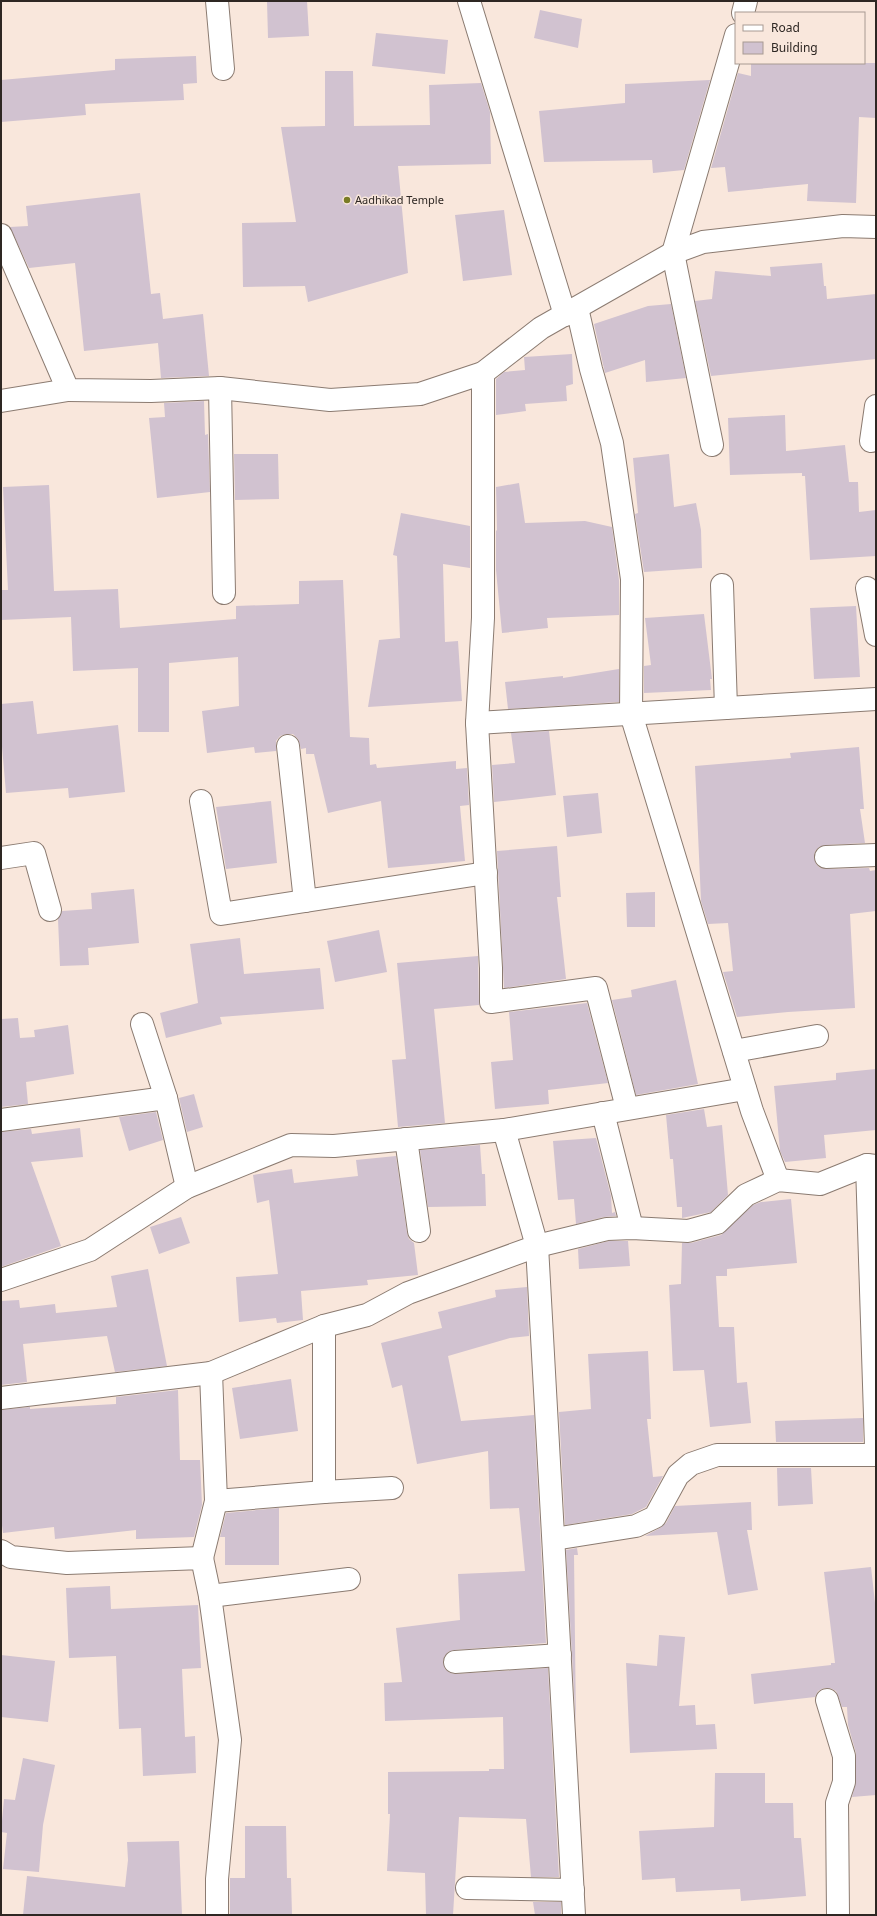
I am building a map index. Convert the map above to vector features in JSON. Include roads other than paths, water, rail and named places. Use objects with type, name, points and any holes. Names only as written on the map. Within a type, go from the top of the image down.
[{"type":"street","points":[[217,1],[223,69]]},
{"type":"street","points":[[469,1],[591,369],[612,443],[632,579],[632,714],[745,1089],[778,1180]]},
{"type":"street","points":[[742,12],[746,1]]},
{"type":"street","points":[[712,445],[673,252],[735,39]]},
{"type":"street","points":[[1,401],[68,390],[220,388],[338,399],[420,394],[483,373],[541,328],[673,252],[703,242],[843,226],[876,227]]},
{"type":"street","points":[[1,235],[68,390]]},
{"type":"street","points":[[483,373],[483,618],[478,724],[491,968],[491,1002],[596,988],[627,1108]]},
{"type":"street","points":[[220,388],[224,593]]},
{"type":"street","points":[[871,441],[876,406]]},
{"type":"street","points":[[722,585],[726,708]]},
{"type":"street","points":[[867,588],[876,635]]},
{"type":"street","points":[[478,724],[876,699]]},
{"type":"street","points":[[288,746],[306,901]]},
{"type":"street","points":[[201,802],[221,914],[486,873]]},
{"type":"street","points":[[1,858],[34,853],[50,910]]},
{"type":"street","points":[[826,857],[876,855]]},
{"type":"street","points":[[142,1024],[166,1098],[187,1187]]},
{"type":"street","points":[[734,1051],[817,1036]]},
{"type":"street","points":[[1,1280],[90,1250],[187,1187],[291,1145],[334,1146],[504,1130],[745,1089]]},
{"type":"street","points":[[1,1120],[166,1098]]},
{"type":"street","points":[[603,1113],[632,1228]]},
{"type":"street","points":[[504,1130],[537,1246],[574,1915]]},
{"type":"street","points":[[406,1139],[419,1231]]},
{"type":"street","points":[[1,1398],[211,1373],[324,1326],[367,1315],[408,1293],[537,1246],[607,1229],[632,1228],[688,1231],[717,1223],[746,1195],[778,1180],[820,1184],[872,1166],[876,1447]]},
{"type":"street","points":[[324,1326],[324,1492]]},
{"type":"street","points":[[211,1373],[216,1501],[202,1558],[210,1596],[230,1740],[216,1879],[217,1915]]},
{"type":"street","points":[[554,1538],[636,1526],[655,1517],[678,1475],[691,1464],[717,1455],[876,1455]]},
{"type":"street","points":[[216,1501],[392,1488]]},
{"type":"street","points":[[1,1551],[11,1557],[67,1563],[202,1558]]},
{"type":"street","points":[[210,1596],[349,1579]]},
{"type":"street","points":[[455,1662],[560,1655]]},
{"type":"street","points":[[827,1700],[844,1756],[844,1782],[837,1803],[838,1915]]},
{"type":"street","points":[[468,1888],[573,1890]]},
{"type":"place","name":"Aadhikad Temple","points":[[347,200]]}]
